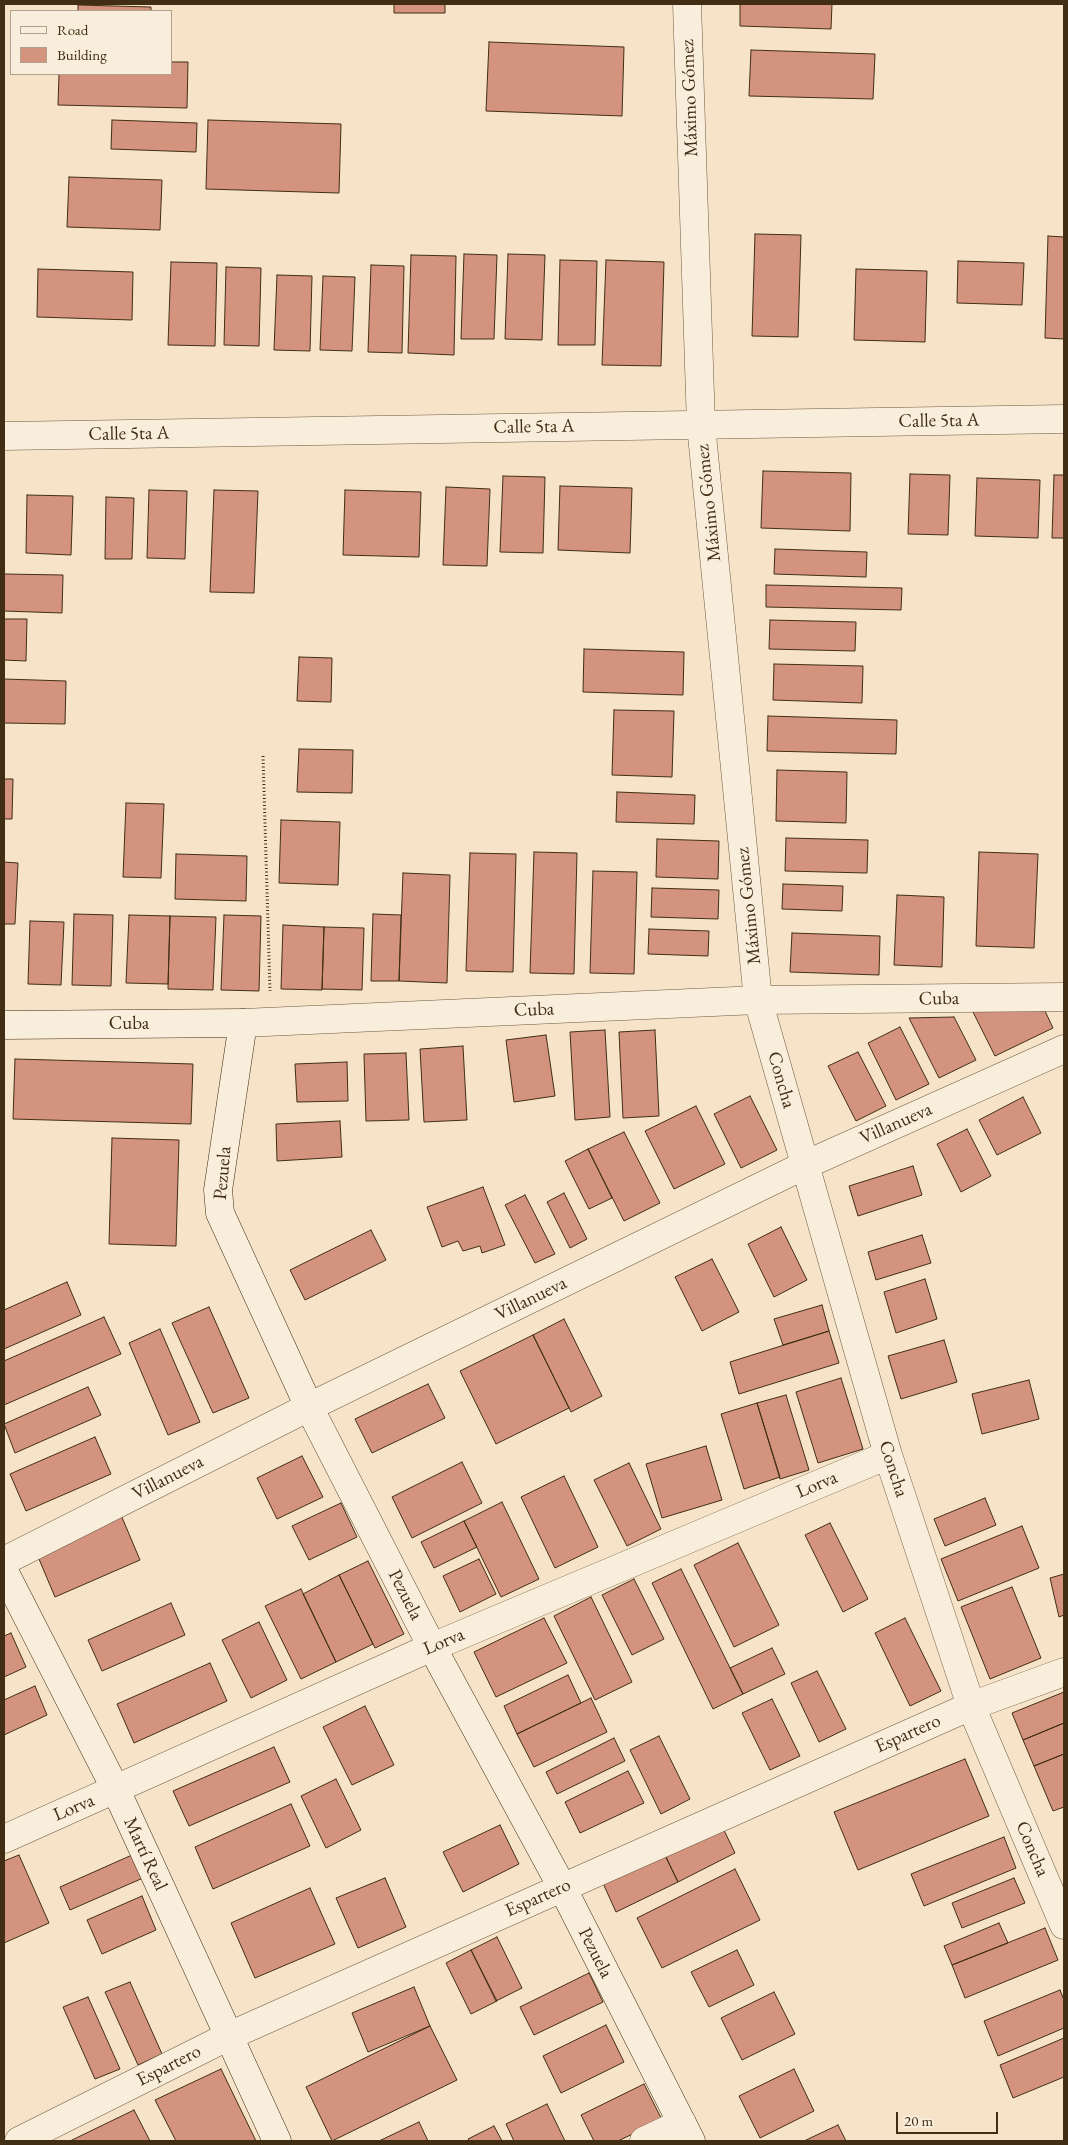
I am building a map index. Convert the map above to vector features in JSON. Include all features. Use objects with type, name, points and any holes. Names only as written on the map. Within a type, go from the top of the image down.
[{"type":"street","name":"Máximo Gómez","points":[[687,4],[701,425],[758,1000]]},
{"type":"street","name":"Calle 5ta A","points":[[4,436],[1064,419]]},
{"type":"street","name":"Cuba","points":[[4,1025],[243,1023],[758,1000],[1064,997]]},
{"type":"street","name":"Concha","points":[[758,1000],[888,1455],[971,1706],[1064,1925]]},
{"type":"street","name":"Pezuela","points":[[243,1023],[218,1190],[220,1213],[309,1408],[432,1647],[562,1887],[686,2132]]},
{"type":"street","name":"Villanueva","points":[[4,1561],[309,1408],[805,1165],[1064,1049]]},
{"type":"street","name":"Lorva","points":[[4,1839],[432,1647],[888,1455]]},
{"type":"street","name":"Martí Real","points":[[4,1571],[116,1790],[277,2141]]},
{"type":"street","name":"Espartero","points":[[19,2141],[229,2036],[971,1706],[1064,1672]]},
{"type":"street","points":[[644,2141],[686,2132]]},
{"type":"path","points":[[262,756],[271,1021]]},
{"type":"building","points":[[394,4],[445,4],[445,13],[394,13]]},
{"type":"building","points":[[740,4],[832,4],[831,29],[740,26]]},
{"type":"building","points":[[78,5],[151,7],[151,10],[78,10]]},
{"type":"building","points":[[489,42],[624,47],[622,116],[486,111]]},
{"type":"building","points":[[751,50],[875,54],[873,99],[749,96]]},
{"type":"building","points":[[172,62],[188,62],[187,108],[58,105],[59,75],[172,75]]},
{"type":"building","points":[[112,120],[197,123],[196,152],[111,149]]},
{"type":"building","points":[[208,120],[341,124],[339,193],[206,189]]},
{"type":"building","points":[[69,177],[162,180],[160,230],[67,227]]},
{"type":"building","points":[[755,234],[801,235],[798,337],[752,336]]},
{"type":"building","points":[[1048,236],[1064,237],[1064,339],[1045,338]]},
{"type":"building","points":[[464,254],[497,255],[494,339],[461,339]]},
{"type":"building","points":[[508,254],[545,255],[542,340],[505,339]]},
{"type":"building","points":[[411,255],[456,256],[454,355],[408,353]]},
{"type":"building","points":[[560,260],[597,261],[595,345],[558,345]]},
{"type":"building","points":[[606,260],[664,262],[661,366],[602,365]]},
{"type":"building","points":[[958,261],[1024,263],[1022,305],[957,303]]},
{"type":"building","points":[[171,262],[217,263],[215,346],[168,345]]},
{"type":"building","points":[[371,265],[404,266],[402,353],[368,352]]},
{"type":"building","points":[[226,267],[261,268],[259,346],[224,345]]},
{"type":"building","points":[[38,269],[133,272],[132,320],[37,317]]},
{"type":"building","points":[[856,269],[927,271],[925,342],[854,340]]},
{"type":"building","points":[[277,275],[312,276],[310,351],[274,350]]},
{"type":"building","points":[[323,276],[355,277],[352,351],[320,350]]},
{"type":"building","points":[[763,471],[851,473],[850,531],[761,528]]},
{"type":"building","points":[[910,474],[950,475],[948,535],[908,534]]},
{"type":"building","points":[[1054,475],[1064,475],[1064,538],[1052,538]]},
{"type":"building","points":[[503,476],[545,477],[543,553],[500,552]]},
{"type":"building","points":[[977,478],[1040,480],[1038,538],[975,536]]},
{"type":"building","points":[[560,486],[632,488],[630,553],[558,550]]},
{"type":"building","points":[[446,487],[490,489],[487,566],[443,565]]},
{"type":"building","points":[[149,490],[187,491],[185,559],[147,558]]},
{"type":"building","points":[[214,490],[258,491],[254,593],[210,592]]},
{"type":"building","points":[[345,490],[421,492],[419,557],[343,555]]},
{"type":"building","points":[[27,495],[73,496],[71,555],[26,553]]},
{"type":"building","points":[[106,497],[134,498],[132,559],[105,559]]},
{"type":"building","points":[[775,549],[867,552],[866,577],[774,574]]},
{"type":"building","points":[[4,574],[63,575],[62,613],[4,611]]},
{"type":"building","points":[[766,585],[902,588],[901,610],[766,607]]},
{"type":"building","points":[[4,619],[27,619],[26,661],[4,660]]},
{"type":"building","points":[[770,620],[856,622],[855,651],[769,649]]},
{"type":"building","points":[[584,649],[684,652],[683,695],[583,692]]},
{"type":"building","points":[[299,657],[332,658],[331,702],[297,701]]},
{"type":"building","points":[[774,664],[863,666],[862,703],[773,700]]},
{"type":"building","points":[[4,679],[66,681],[65,724],[4,723]]},
{"type":"building","points":[[614,710],[674,711],[672,777],[612,775]]},
{"type":"building","points":[[768,716],[897,720],[896,754],[767,751]]},
{"type":"building","points":[[299,749],[353,750],[352,793],[297,792]]},
{"type":"building","points":[[777,770],[847,772],[846,823],[776,821]]},
{"type":"building","points":[[4,779],[13,779],[12,819],[4,819]]},
{"type":"building","points":[[617,792],[695,795],[694,824],[616,822]]},
{"type":"building","points":[[126,803],[164,804],[161,878],[123,877]]},
{"type":"building","points":[[281,820],[340,822],[338,885],[279,883]]},
{"type":"building","points":[[786,838],[868,840],[867,873],[785,871]]},
{"type":"building","points":[[657,839],[719,841],[718,879],[656,877]]},
{"type":"building","points":[[534,852],[577,853],[574,974],[530,973]]},
{"type":"building","points":[[979,852],[1038,854],[1034,948],[976,946]]},
{"type":"building","points":[[470,853],[516,854],[513,972],[466,971]]},
{"type":"building","points":[[176,854],[247,856],[246,901],[175,899]]},
{"type":"building","points":[[4,862],[18,863],[15,924],[4,924]]},
{"type":"building","points":[[593,871],[637,872],[634,974],[590,973]]},
{"type":"building","points":[[403,873],[450,875],[447,983],[399,981]]},
{"type":"building","points":[[783,884],[843,886],[842,911],[782,909]]},
{"type":"building","points":[[652,888],[719,890],[718,919],[651,917]]},
{"type":"building","points":[[897,895],[944,897],[942,967],[894,965]]},
{"type":"building","points":[[74,914],[113,915],[111,986],[72,985]]},
{"type":"building","points":[[373,914],[401,915],[399,981],[371,981]]},
{"type":"building","points":[[129,915],[170,916],[168,984],[126,983]]},
{"type":"building","points":[[224,915],[261,916],[259,991],[221,990]]},
{"type":"building","points":[[170,916],[216,917],[213,990],[168,989]]},
{"type":"building","points":[[30,921],[64,922],[61,985],[28,984]]},
{"type":"building","points":[[283,925],[324,927],[322,990],[281,989]]},
{"type":"building","points":[[324,927],[364,928],[362,990],[322,989]]},
{"type":"building","points":[[649,929],[709,931],[708,956],[648,954]]},
{"type":"building","points":[[792,933],[880,936],[879,975],[790,972]]},
{"type":"building","points":[[971,1008],[1045,1011],[1053,1028],[995,1056]]},
{"type":"building","points":[[954,1017],[976,1060],[939,1078],[909,1018]]},
{"type":"building","points":[[900,1027],[929,1084],[896,1100],[868,1043]]},
{"type":"building","points":[[605,1030],[610,1117],[575,1120],[570,1032]]},
{"type":"building","points":[[655,1030],[659,1116],[623,1118],[619,1032]]},
{"type":"building","points":[[546,1035],[555,1096],[514,1102],[506,1040]]},
{"type":"building","points":[[463,1046],[467,1120],[424,1122],[420,1049]]},
{"type":"building","points":[[858,1052],[886,1106],[856,1121],[828,1066]]},
{"type":"building","points":[[406,1053],[409,1120],[366,1121],[364,1054]]},
{"type":"building","points":[[15,1059],[193,1064],[191,1124],[13,1119]]},
{"type":"building","points":[[347,1062],[348,1101],[297,1102],[295,1064]]},
{"type":"building","points":[[750,1096],[777,1150],[741,1168],[714,1114]]},
{"type":"building","points":[[1023,1097],[1041,1133],[997,1155],[979,1120]]},
{"type":"building","points":[[696,1106],[725,1164],[674,1189],[645,1131]]},
{"type":"building","points":[[340,1121],[342,1157],[277,1161],[276,1124]]},
{"type":"building","points":[[967,1129],[991,1176],[961,1192],[937,1144]]},
{"type":"building","points":[[624,1132],[660,1203],[624,1221],[588,1149]]},
{"type":"building","points":[[112,1138],[179,1140],[176,1246],[109,1244]]},
{"type":"building","points":[[588,1149],[612,1198],[589,1209],[565,1161]]},
{"type":"building","points":[[913,1166],[922,1195],[858,1216],[849,1186]]},
{"type":"building","points":[[483,1187],[505,1245],[482,1253],[480,1246],[463,1251],[458,1241],[442,1247],[427,1207]]},
{"type":"building","points":[[564,1193],[587,1239],[570,1248],[547,1202]]},
{"type":"building","points":[[525,1195],[555,1254],[535,1263],[505,1205]]},
{"type":"building","points":[[781,1227],[807,1280],[774,1297],[748,1244]]},
{"type":"building","points":[[371,1230],[386,1260],[305,1300],[290,1270]]},
{"type":"building","points":[[922,1235],[931,1263],[876,1280],[868,1252]]},
{"type":"building","points":[[712,1259],[739,1312],[702,1331],[675,1277]]},
{"type":"building","points":[[925,1279],[937,1319],[896,1333],[884,1292]]},
{"type":"building","points":[[67,1282],[81,1315],[4,1349],[4,1310]]},
{"type":"building","points":[[822,1305],[829,1331],[783,1345],[774,1319]]},
{"type":"building","points":[[209,1307],[249,1398],[213,1413],[172,1323]]},
{"type":"building","points":[[104,1317],[121,1354],[4,1405],[4,1361]]},
{"type":"building","points":[[564,1319],[602,1396],[571,1412],[533,1335]]},
{"type":"building","points":[[160,1329],[200,1422],[168,1435],[129,1343]]},
{"type":"building","points":[[829,1331],[839,1363],[739,1394],[730,1362]]},
{"type":"building","points":[[533,1335],[569,1408],[496,1444],[460,1371]]},
{"type":"building","points":[[944,1340],[957,1382],[901,1399],[888,1356]]},
{"type":"building","points":[[841,1378],[863,1449],[818,1463],[796,1392]]},
{"type":"building","points":[[1029,1380],[1039,1419],[982,1434],[972,1394]]},
{"type":"building","points":[[428,1384],[445,1418],[372,1453],[355,1419]]},
{"type":"building","points":[[88,1387],[101,1415],[15,1453],[4,1424]]},
{"type":"building","points":[[786,1395],[809,1470],[780,1479],[757,1403]]},
{"type":"building","points":[[757,1403],[780,1477],[744,1489],[721,1414]]},
{"type":"building","points":[[95,1437],[111,1474],[26,1511],[10,1474]]},
{"type":"building","points":[[706,1446],[722,1500],[662,1518],[646,1464]]},
{"type":"building","points":[[302,1456],[323,1497],[277,1519],[257,1478]]},
{"type":"building","points":[[462,1462],[482,1503],[412,1538],[392,1497]]},
{"type":"building","points":[[629,1463],[661,1529],[627,1546],[594,1480]]},
{"type":"building","points":[[564,1476],[598,1547],[555,1568],[521,1497]]},
{"type":"building","points":[[985,1498],[996,1525],[945,1546],[934,1519]]},
{"type":"building","points":[[502,1502],[539,1579],[501,1597],[464,1521]]},
{"type":"building","points":[[341,1503],[357,1537],[309,1560],[292,1526]]},
{"type":"building","points":[[121,1515],[140,1560],[55,1597],[36,1552]]},
{"type":"building","points":[[464,1521],[477,1547],[434,1568],[421,1542]]},
{"type":"building","points":[[830,1523],[868,1599],[843,1612],[805,1535]]},
{"type":"building","points":[[1022,1526],[1039,1568],[958,1601],[941,1559]]},
{"type":"building","points":[[738,1543],[779,1625],[734,1647],[694,1565]]},
{"type":"building","points":[[479,1559],[496,1594],[460,1612],[443,1576]]},
{"type":"building","points":[[368,1561],[404,1634],[375,1648],[339,1575]]},
{"type":"building","points":[[681,1569],[743,1694],[713,1709],[652,1583]]},
{"type":"building","points":[[1064,1574],[1064,1615],[1059,1617],[1050,1578]]},
{"type":"building","points":[[339,1575],[373,1644],[336,1662],[303,1594]]},
{"type":"building","points":[[634,1579],[664,1639],[632,1655],[602,1595]]},
{"type":"building","points":[[1012,1587],[1041,1658],[990,1679],[961,1607]]},
{"type":"building","points":[[301,1589],[336,1662],[301,1679],[265,1606]]},
{"type":"building","points":[[591,1597],[632,1682],[595,1700],[554,1616]]},
{"type":"building","points":[[171,1603],[185,1635],[102,1671],[88,1640]]},
{"type":"building","points":[[544,1618],[567,1663],[496,1697],[474,1652]]},
{"type":"building","points":[[905,1618],[941,1691],[910,1706],[875,1633]]},
{"type":"building","points":[[259,1622],[287,1680],[251,1698],[222,1640]]},
{"type":"building","points":[[11,1633],[26,1667],[4,1677],[4,1636]]},
{"type":"building","points":[[772,1648],[785,1674],[743,1694],[730,1668]]},
{"type":"building","points":[[210,1663],[227,1701],[134,1743],[117,1704]]},
{"type":"building","points":[[817,1671],[846,1729],[819,1742],[791,1683]]},
{"type":"building","points":[[568,1675],[581,1703],[517,1734],[504,1706]]},
{"type":"building","points":[[35,1686],[47,1715],[4,1735],[4,1700]]},
{"type":"building","points":[[1064,1692],[1064,1723],[1023,1740],[1012,1713]]},
{"type":"building","points":[[591,1698],[607,1732],[534,1767],[517,1734]]},
{"type":"building","points":[[772,1699],[800,1756],[770,1770],[742,1713]]},
{"type":"building","points":[[365,1706],[394,1765],[352,1785],[323,1727]]},
{"type":"building","points":[[1064,1723],[1064,1754],[1034,1766],[1023,1740]]},
{"type":"building","points":[[659,1736],[690,1799],[661,1814],[630,1750]]},
{"type":"building","points":[[614,1738],[625,1761],[557,1794],[546,1772]]},
{"type":"building","points":[[274,1747],[290,1782],[189,1826],[173,1791]]},
{"type":"building","points":[[1064,1754],[1064,1807],[1053,1811],[1034,1766]]},
{"type":"building","points":[[965,1759],[989,1816],[858,1870],[834,1812]]},
{"type":"building","points":[[628,1771],[644,1803],[580,1833],[565,1802]]},
{"type":"building","points":[[336,1779],[361,1830],[326,1848],[301,1796]]},
{"type":"building","points":[[291,1804],[310,1846],[213,1889],[195,1847]]},
{"type":"building","points":[[721,1824],[735,1853],[678,1882],[663,1851]]},
{"type":"building","points":[[500,1825],[519,1864],[463,1892],[443,1852]]},
{"type":"building","points":[[1004,1837],[1016,1868],[924,1906],[911,1874]]},
{"type":"building","points":[[663,1851],[678,1882],[616,1912],[602,1881]]},
{"type":"building","points":[[19,1855],[49,1923],[4,1943],[4,1861]]},
{"type":"building","points":[[132,1855],[143,1878],[70,1910],[60,1887]]},
{"type":"building","points":[[735,1869],[760,1920],[662,1968],[637,1918]]},
{"type":"building","points":[[385,1878],[406,1927],[358,1948],[336,1898]]},
{"type":"building","points":[[1014,1878],[1025,1903],[962,1928],[952,1903]]},
{"type":"building","points":[[310,1888],[335,1944],[255,1978],[231,1923]]},
{"type":"building","points":[[142,1896],[156,1930],[102,1954],[87,1920]]},
{"type":"building","points":[[999,1923],[1008,1943],[952,1965],[944,1946]]},
{"type":"building","points":[[1045,1928],[1058,1960],[965,1998],[952,1965]]},
{"type":"building","points":[[497,1937],[522,1988],[496,2001],[471,1950]]},
{"type":"building","points":[[471,1950],[497,2001],[471,2014],[446,1963]]},
{"type":"building","points":[[737,1950],[754,1985],[709,2007],[691,1972]]},
{"type":"building","points":[[589,1973],[603,2002],[534,2035],[520,2007]]},
{"type":"building","points":[[130,1982],[162,2054],[138,2065],[105,1992]]},
{"type":"building","points":[[414,1987],[430,2026],[368,2052],[352,2013]]},
{"type":"building","points":[[1060,1990],[1064,2000],[1064,2028],[998,2056],[984,2021]]},
{"type":"building","points":[[774,1992],[795,2034],[742,2060],[721,2018]]},
{"type":"building","points":[[88,1997],[120,2069],[95,2079],[63,2007]]},
{"type":"building","points":[[606,2025],[624,2062],[561,2093],[543,2056]]},
{"type":"building","points":[[430,2026],[457,2080],[332,2141],[306,2087]]},
{"type":"building","points":[[1064,2038],[1064,2077],[1013,2098],[1000,2065]]},
{"type":"building","points":[[221,2069],[256,2141],[176,2141],[155,2100]]},
{"type":"building","points":[[794,2069],[814,2111],[760,2138],[739,2096]]},
{"type":"building","points":[[644,2084],[662,2120],[618,2141],[594,2141],[581,2115]]},
{"type":"building","points":[[547,2104],[565,2141],[514,2141],[506,2124]]},
{"type":"building","points":[[134,2110],[150,2141],[70,2141]]},
{"type":"building","points":[[419,2122],[428,2141],[379,2141]]},
{"type":"building","points":[[838,2125],[846,2141],[804,2141]]},
{"type":"building","points":[[494,2126],[502,2141],[469,2141],[468,2139]]}]
